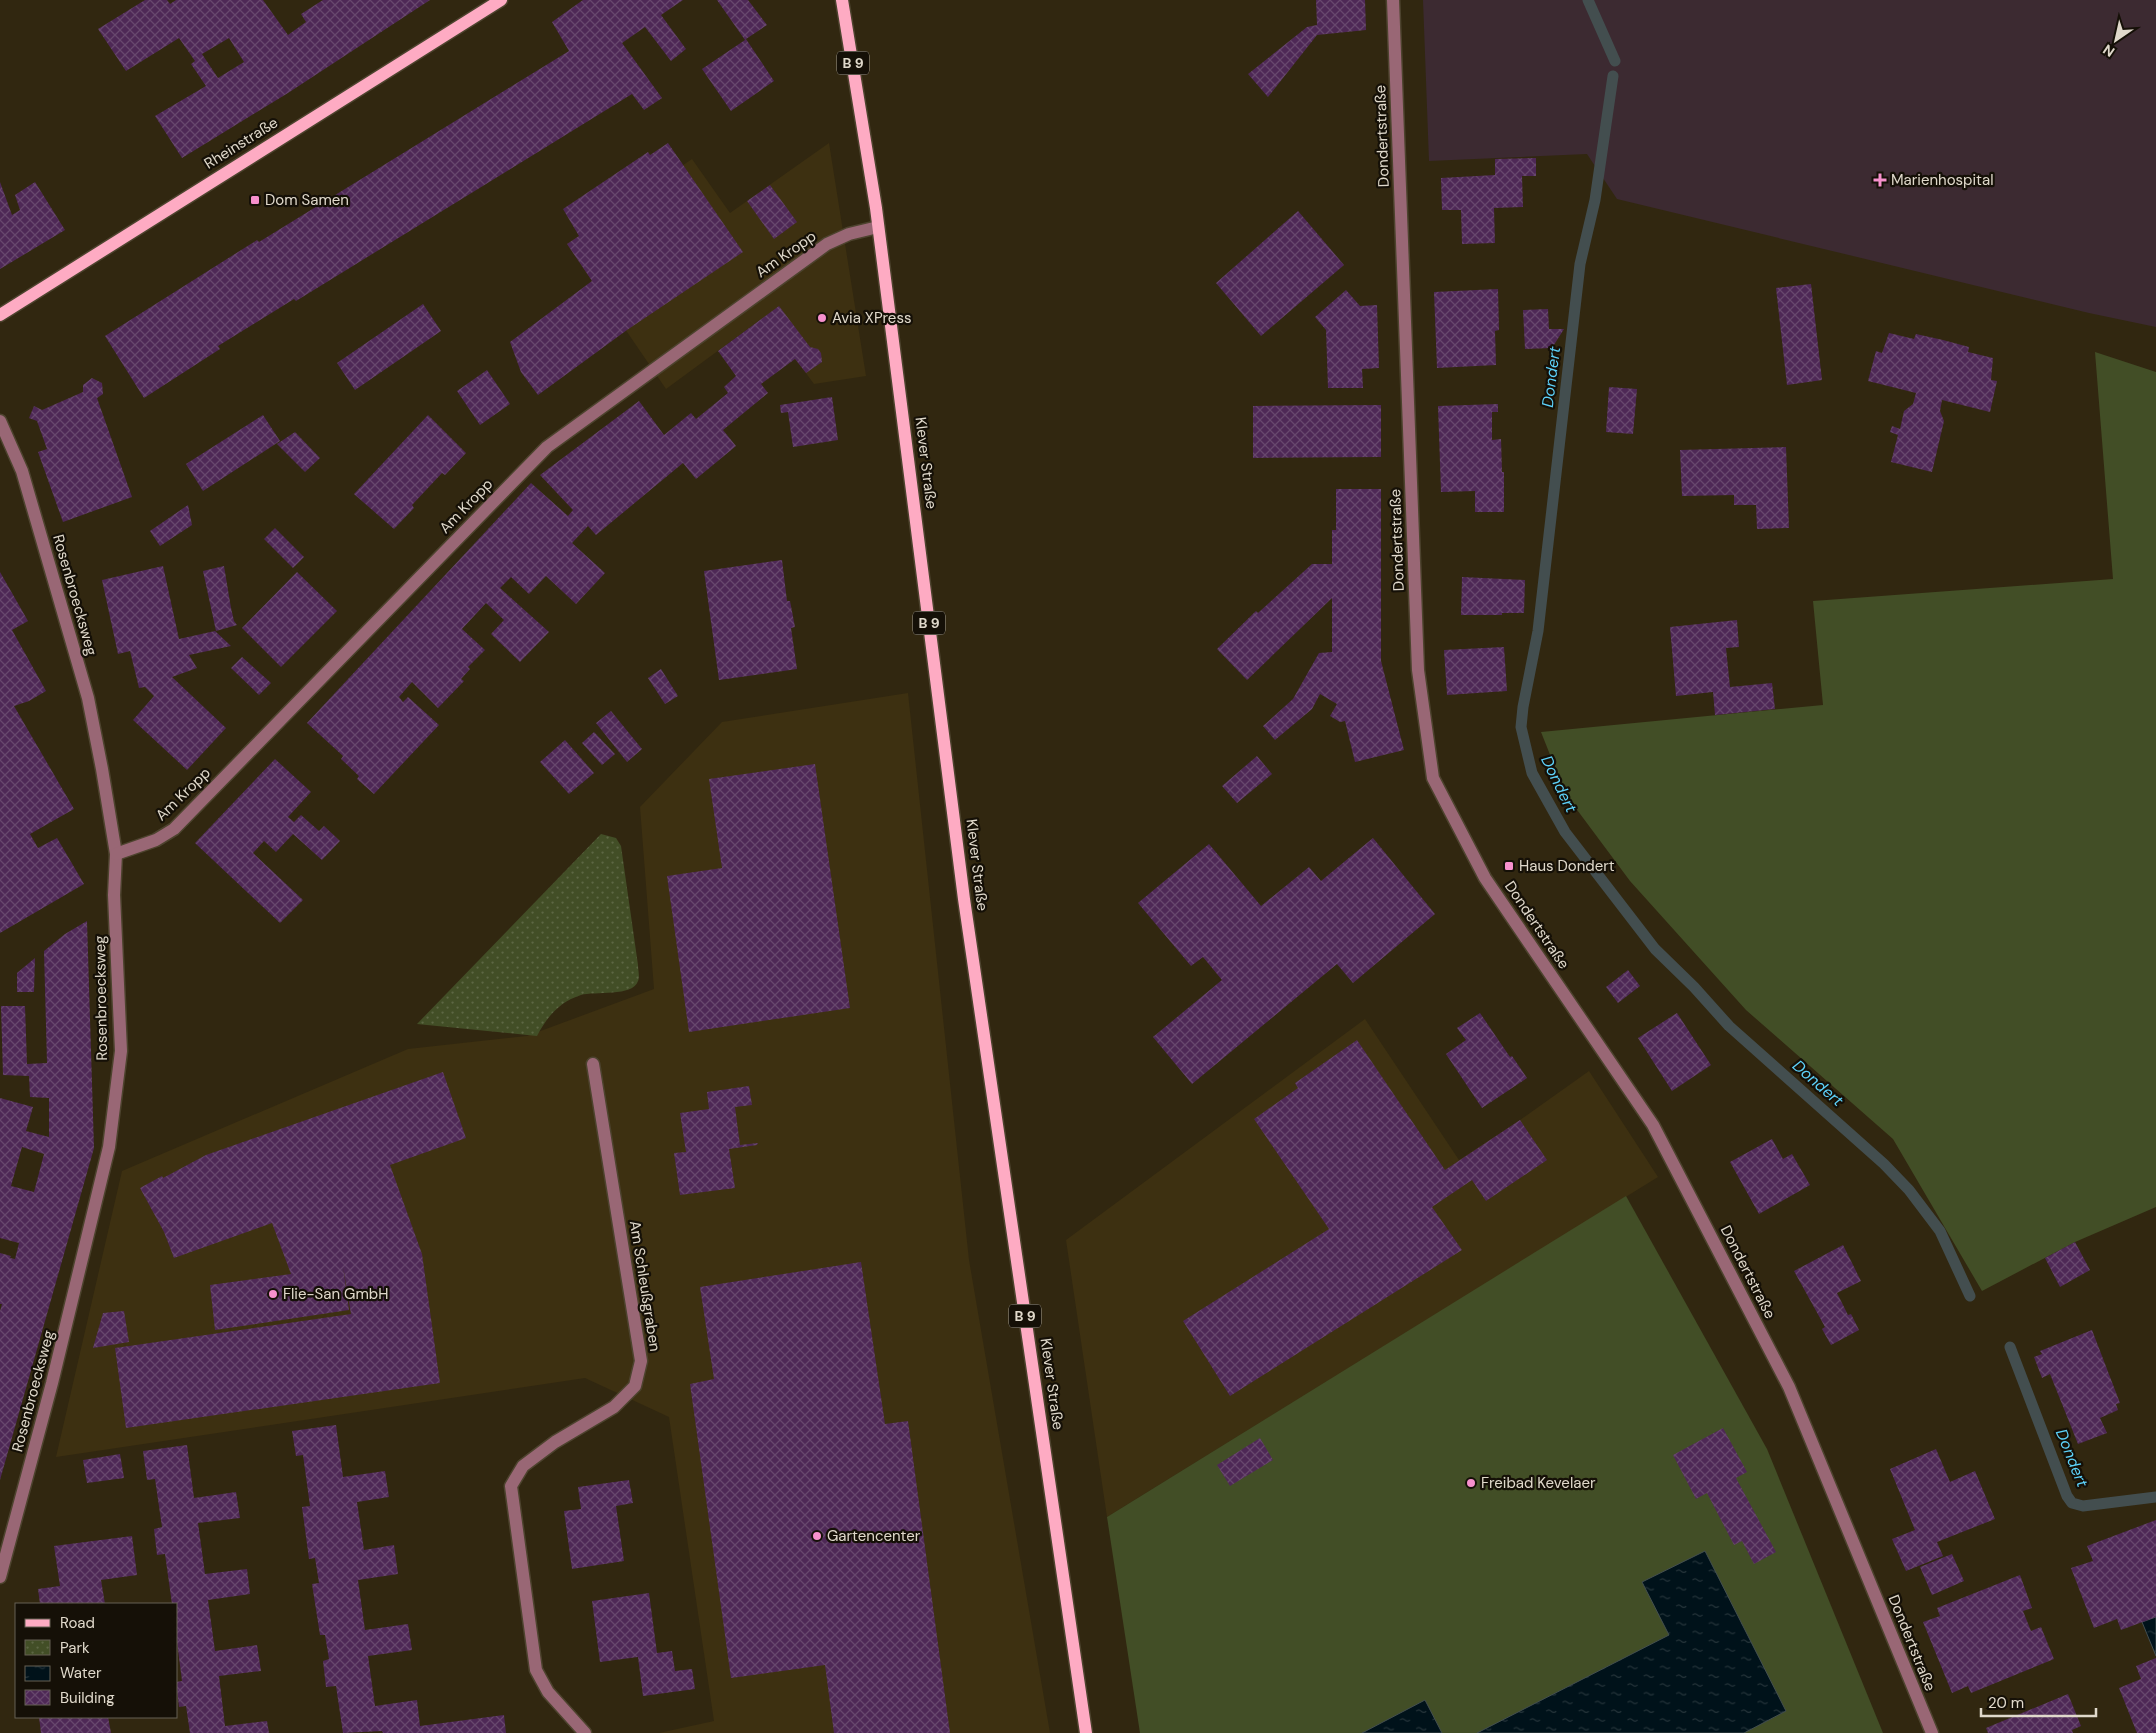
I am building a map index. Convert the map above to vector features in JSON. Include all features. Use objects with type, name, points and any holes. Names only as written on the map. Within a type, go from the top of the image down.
[{"type":"main road","name":"Rheinstraße","points":[[0,315],[501,0]]},
{"type":"main road","name":"Klever Straße","points":[[842,0],[864,126],[878,227],[964,899],[1086,1733]]},
{"type":"street","name":"Dondertstraße","points":[[1393,0],[1418,670],[1433,778],[1485,878],[1653,1125],[1789,1387],[1932,1733]]},
{"type":"street","name":"Am Kropp","points":[[116,854],[156,840],[174,829],[547,447],[827,244],[849,234],[878,227]]},
{"type":"street","name":"Rosenbroecksweg","points":[[0,421],[22,471],[88,698],[116,854],[114,895],[121,1051],[109,1147],[52,1383],[0,1577]]},
{"type":"street","name":"Am Schleußgraben","points":[[585,1733],[548,1692],[536,1670],[511,1486],[523,1466],[555,1442],[614,1406],[634,1386],[641,1361],[593,1064]]},
{"type":"shaded area","name":"Marienhospital","points":[[1423,0],[2156,0],[2156,327],[2089,313],[1617,199],[1587,154],[1429,161]]},
{"type":"shaded area","points":[[829,143],[866,376],[814,384],[764,317],[666,389],[567,244],[692,159],[730,213]]},
{"type":"shaded area","points":[[908,693],[969,1260],[1050,1733],[659,1733],[714,1721],[669,1417],[585,1378],[56,1457],[122,1171],[408,1049],[527,1036],[654,989],[640,807],[722,722]]},
{"type":"shaded area","points":[[1365,1019],[1459,1160],[1589,1071],[1658,1177],[1107,1517],[1066,1240]]},
{"type":"green space","points":[[2095,352],[2156,372],[2156,1207],[2075,1242],[1982,1291],[1893,1139],[1746,1010],[1630,881],[1566,795],[1541,732],[1823,705],[1813,601],[2113,579]]},
{"type":"green space","points":[[601,834],[616,838],[621,846],[639,975],[635,986],[621,991],[587,994],[573,998],[554,1011],[537,1036],[417,1024]]},
{"type":"green space","name":"Freibad Kevelaer","points":[[1626,1196],[1767,1449],[1883,1733],[1140,1733],[1107,1517]]},
{"type":"water","points":[[1705,1551],[1786,1711],[1744,1733],[1477,1733],[1669,1635],[1642,1582]]},
{"type":"water","points":[[2156,1617],[2156,1656],[2142,1622]]},
{"type":"water","points":[[1425,1700],[1442,1733],[1362,1733]]},
{"type":"building","points":[[145,0],[167,0],[170,4],[176,0],[263,0],[288,35],[306,22],[301,14],[323,0],[430,0],[288,93],[182,158],[155,116],[206,86],[191,64],[195,61],[179,38],[126,71],[98,29]],"holes":[[[229,38],[244,62],[218,78],[202,54]]]},
{"type":"building","points":[[583,0],[683,0],[661,15],[686,49],[671,61],[645,27],[622,43],[662,98],[644,110],[632,94],[296,301],[294,299],[218,346],[220,349],[144,398],[105,336],[257,240],[259,242],[569,51],[552,22]]},
{"type":"building","points":[[717,0],[748,0],[767,25],[746,39],[774,81],[731,111],[702,69],[745,40]]},
{"type":"building","points":[[1316,0],[1365,0],[1366,30],[1317,35],[1268,97],[1248,74],[1307,27],[1317,25]]},
{"type":"building","points":[[668,143],[743,252],[627,330],[538,395],[521,372],[510,342],[592,281],[567,244],[579,236],[563,209],[648,152],[650,155]]},
{"type":"building","points":[[1536,158],[1536,176],[1522,176],[1523,207],[1494,208],[1495,243],[1462,244],[1461,210],[1442,210],[1441,178],[1495,175],[1495,159]]},
{"type":"building","points":[[0,182],[12,215],[20,210],[15,195],[35,182],[65,230],[0,269]]},
{"type":"building","points":[[770,185],[797,222],[774,239],[747,201]]},
{"type":"building","points":[[1298,211],[1344,265],[1261,336],[1216,283]]},
{"type":"building","points":[[1811,284],[1822,380],[1787,385],[1776,288]]},
{"type":"building","points":[[1498,289],[1499,330],[1495,331],[1496,365],[1437,368],[1434,292]]},
{"type":"building","points":[[1346,290],[1360,306],[1377,305],[1379,368],[1362,369],[1363,388],[1328,388],[1326,330],[1315,317]]},
{"type":"building","points":[[423,304],[441,331],[355,390],[337,363]]},
{"type":"building","points":[[779,306],[810,347],[818,349],[821,353],[822,362],[806,373],[795,359],[761,384],[768,393],[723,430],[736,446],[696,479],[683,463],[596,535],[588,526],[572,543],[605,573],[576,604],[546,576],[529,594],[511,577],[500,588],[549,632],[520,662],[491,634],[504,620],[486,603],[462,629],[485,650],[468,667],[470,669],[461,679],[464,681],[438,708],[412,682],[399,697],[403,702],[408,697],[439,725],[374,794],[357,779],[359,776],[341,759],[343,756],[307,723],[531,483],[568,516],[573,510],[540,475],[639,401],[664,435],[691,413],[696,419],[728,393],[724,387],[736,376],[718,351]]},
{"type":"building","points":[[1548,309],[1549,329],[1564,329],[1552,348],[1525,349],[1523,310]]},
{"type":"building","points":[[1889,333],[1914,339],[1916,334],[1943,340],[1969,347],[1968,352],[1993,358],[1991,380],[1997,381],[1990,412],[1942,400],[1940,411],[1944,421],[1932,472],[1891,462],[1898,435],[1890,432],[1892,426],[1900,429],[1904,411],[1913,404],[1916,393],[1868,381],[1876,351],[1882,353]]},
{"type":"building","points":[[487,370],[510,404],[480,425],[457,391]]},
{"type":"building","points":[[92,378],[102,383],[103,394],[97,398],[132,497],[63,522],[38,452],[47,449],[37,421],[29,418],[34,406],[42,410],[83,392],[83,385]]},
{"type":"building","points":[[1609,387],[1637,389],[1633,434],[1606,432]]},
{"type":"building","points":[[832,397],[838,440],[793,447],[788,412],[781,413],[780,405]]},
{"type":"building","points":[[1498,404],[1498,412],[1492,412],[1492,440],[1501,439],[1502,472],[1504,472],[1504,512],[1475,512],[1475,491],[1441,492],[1438,406]]},
{"type":"building","points":[[1381,405],[1381,457],[1253,458],[1253,406]]},
{"type":"building","points":[[263,415],[280,441],[203,491],[186,464]]},
{"type":"building","points":[[428,415],[466,453],[445,475],[442,473],[412,505],[414,508],[394,529],[354,494]]},
{"type":"building","points":[[295,432],[320,458],[305,472],[277,444]]},
{"type":"building","points":[[1786,447],[1789,528],[1757,529],[1756,505],[1734,505],[1734,495],[1682,496],[1680,450]]},
{"type":"building","points":[[1336,489],[1381,489],[1381,661],[1404,750],[1355,762],[1345,721],[1340,722],[1330,716],[1337,704],[1320,694],[1312,709],[1275,740],[1263,726],[1293,699],[1319,653],[1332,652],[1332,598],[1247,680],[1217,649],[1256,611],[1258,613],[1312,564],[1332,564],[1332,530],[1336,530]]},
{"type":"building","points":[[188,505],[192,525],[160,546],[150,531]]},
{"type":"building","points":[[275,528],[304,557],[293,568],[264,539]]},
{"type":"building","points":[[782,560],[787,601],[790,601],[795,627],[791,628],[797,669],[719,680],[704,571]]},
{"type":"building","points":[[163,566],[179,639],[215,631],[231,646],[189,655],[197,668],[172,677],[226,728],[187,770],[133,720],[154,696],[145,687],[139,688],[130,651],[118,654],[102,580]]},
{"type":"building","points":[[224,566],[231,608],[237,625],[216,631],[203,571]]},
{"type":"building","points":[[0,572],[28,621],[12,630],[46,691],[29,701],[14,706],[74,809],[30,834],[38,848],[57,838],[84,884],[0,933]]},
{"type":"building","points":[[297,572],[337,611],[281,667],[242,628]]},
{"type":"building","points":[[1462,577],[1525,580],[1524,613],[1461,615]]},
{"type":"building","points":[[1737,620],[1739,647],[1726,648],[1730,687],[1772,683],[1775,709],[1715,715],[1713,692],[1676,696],[1670,627]]},
{"type":"building","points":[[1504,647],[1507,691],[1447,695],[1444,650]]},
{"type":"building","points":[[242,657],[271,683],[259,695],[231,668]]},
{"type":"building","points":[[661,669],[678,696],[665,704],[648,678]]},
{"type":"building","points":[[611,711],[642,749],[627,762],[596,723]]},
{"type":"building","points":[[594,732],[615,754],[602,765],[582,743]]},
{"type":"building","points":[[565,740],[594,773],[569,794],[540,762]]},
{"type":"building","points":[[1257,756],[1272,774],[1237,803],[1222,786]]},
{"type":"building","points":[[275,759],[311,792],[288,817],[294,822],[301,815],[319,831],[324,826],[340,841],[322,860],[293,834],[276,852],[264,841],[253,853],[303,900],[280,923],[195,843]]},
{"type":"building","points":[[815,764],[850,1008],[689,1032],[667,876],[722,868],[709,779]]},
{"type":"building","points":[[1373,838],[1435,914],[1353,983],[1337,964],[1192,1084],[1153,1037],[1222,980],[1203,957],[1191,966],[1138,903],[1209,844],[1261,906],[1309,867],[1321,881]]},
{"type":"building","points":[[87,921],[94,1148],[0,1480],[0,1311],[2,1304],[0,1304],[0,1253],[15,1259],[19,1243],[0,1238],[0,1098],[33,1107],[26,1131],[49,1137],[49,1098],[30,1097],[29,1076],[3,1075],[1,1006],[25,1006],[27,1064],[47,1063],[44,951],[65,934]],"holes":[[[22,1147],[44,1154],[34,1192],[11,1186]]]},
{"type":"building","points":[[35,958],[34,992],[17,992],[17,973]]},
{"type":"building","points":[[1628,970],[1640,986],[1618,1003],[1606,987]]},
{"type":"building","points":[[1480,1013],[1527,1078],[1482,1108],[1446,1054],[1466,1040],[1457,1028]]},
{"type":"building","points":[[1677,1013],[1711,1065],[1672,1091],[1638,1038]]},
{"type":"building","points":[[1357,1040],[1445,1170],[1520,1120],[1547,1160],[1486,1201],[1472,1180],[1432,1207],[1462,1250],[1230,1396],[1183,1321],[1329,1229],[1254,1119],[1298,1088],[1295,1083]]},
{"type":"building","points":[[443,1072],[466,1138],[390,1165],[422,1254],[440,1383],[126,1428],[115,1348],[351,1314],[343,1266],[349,1310],[215,1330],[210,1285],[291,1274],[272,1223],[174,1258],[164,1232],[140,1188],[206,1155]]},
{"type":"building","points":[[749,1086],[752,1105],[735,1107],[740,1145],[758,1143],[757,1145],[729,1149],[735,1188],[680,1195],[674,1153],[686,1152],[680,1113],[709,1109],[707,1092]]},
{"type":"building","points":[[1772,1139],[1783,1159],[1792,1154],[1810,1185],[1759,1214],[1730,1162]]},
{"type":"building","points":[[2075,1242],[2090,1270],[2060,1287],[2045,1258]]},
{"type":"building","points":[[1843,1245],[1861,1281],[1837,1293],[1848,1315],[1851,1314],[1859,1330],[1831,1345],[1822,1329],[1825,1327],[1794,1271]]},
{"type":"building","name":"Gartencenter","points":[[861,1262],[885,1424],[908,1421],[950,1733],[834,1733],[825,1665],[731,1678],[690,1384],[714,1379],[700,1287]]},
{"type":"building","points":[[124,1311],[129,1342],[93,1348],[103,1313]]},
{"type":"building","points":[[2092,1330],[2120,1403],[2116,1404],[2118,1410],[2100,1418],[2107,1433],[2078,1444],[2050,1374],[2042,1378],[2034,1357],[2042,1354],[2040,1351]]},
{"type":"building","points":[[336,1425],[343,1477],[385,1471],[389,1497],[357,1502],[364,1550],[394,1545],[398,1574],[358,1580],[365,1630],[408,1624],[412,1650],[368,1656],[375,1706],[417,1700],[420,1726],[504,1715],[506,1733],[383,1733],[382,1731],[343,1733],[336,1686],[326,1687],[323,1661],[329,1659],[325,1635],[320,1635],[312,1584],[319,1583],[315,1558],[309,1559],[302,1507],[310,1506],[303,1455],[296,1456],[292,1431]]},
{"type":"building","points":[[1723,1428],[1747,1472],[1736,1478],[1776,1552],[1754,1564],[1742,1541],[1734,1545],[1707,1493],[1696,1499],[1673,1455]]},
{"type":"building","points":[[1260,1438],[1273,1460],[1230,1486],[1217,1465]]},
{"type":"building","points":[[187,1445],[194,1498],[236,1492],[240,1518],[198,1523],[205,1574],[247,1569],[250,1594],[208,1600],[215,1651],[257,1645],[261,1671],[219,1676],[225,1726],[267,1721],[269,1733],[190,1733],[186,1706],[179,1707],[178,1699],[178,1682],[182,1681],[178,1650],[178,1603],[172,1603],[165,1554],[157,1555],[154,1529],[162,1527],[155,1479],[147,1480],[143,1451]]},
{"type":"building","points":[[1936,1449],[1950,1482],[1975,1471],[1995,1519],[1937,1542],[1943,1556],[1906,1571],[1892,1539],[1915,1530],[1890,1469]]},
{"type":"building","points":[[120,1454],[124,1478],[87,1483],[83,1460]]},
{"type":"building","points":[[629,1480],[633,1503],[616,1506],[624,1561],[572,1569],[564,1511],[581,1509],[578,1487]]},
{"type":"building","points":[[2156,1520],[2156,1617],[2121,1630],[2117,1619],[2094,1628],[2071,1568],[2093,1561],[2087,1546]]},
{"type":"building","points":[[132,1536],[137,1575],[101,1580],[105,1603],[40,1603],[38,1589],[60,1586],[54,1546]]},
{"type":"building","points":[[1952,1554],[1964,1581],[1932,1595],[1920,1567]]},
{"type":"building","points":[[2020,1575],[2032,1608],[2023,1611],[2031,1631],[2041,1627],[2054,1659],[1971,1693],[1968,1686],[1952,1693],[1923,1622],[1940,1616],[1937,1608]]},
{"type":"building","points":[[649,1593],[657,1653],[672,1651],[675,1671],[692,1669],[695,1689],[643,1696],[638,1657],[600,1662],[592,1601]]},
{"type":"building","points":[[2156,1658],[2156,1733],[2137,1733],[2119,1688],[2141,1679],[2136,1666]]},
{"type":"building","points":[[2068,1694],[2081,1726],[2072,1730],[2073,1733],[1988,1733],[1986,1728]]},
{"type":"building","points":[[39,1718],[108,1718],[111,1733],[41,1733]]},
{"type":"waterway","name":"Dondert","points":[[1588,0],[1615,61]]},
{"type":"waterway","name":"Dondert","points":[[1613,76],[1595,200],[1580,264],[1538,631],[1523,707],[1521,727],[1532,773],[1565,832],[1655,949],[1694,987],[1729,1026],[1884,1164],[1909,1190],[1940,1231],[1970,1296]]},
{"type":"waterway","name":"Dondert","points":[[2010,1347],[2067,1496],[2072,1503],[2083,1506],[2156,1497]]},
{"type":"place","name":"Marienhospital","points":[[1880,180]]},
{"type":"place","name":"Dom Samen","points":[[255,200]]},
{"type":"place","name":"Avia XPress","points":[[822,318]]},
{"type":"place","name":"Haus Dondert","points":[[1509,866]]},
{"type":"place","name":"Flie-San GmbH","points":[[273,1294]]},
{"type":"place","name":"Freibad Kevelaer","points":[[1471,1483]]},
{"type":"place","name":"Gartencenter","points":[[817,1536]]}]
